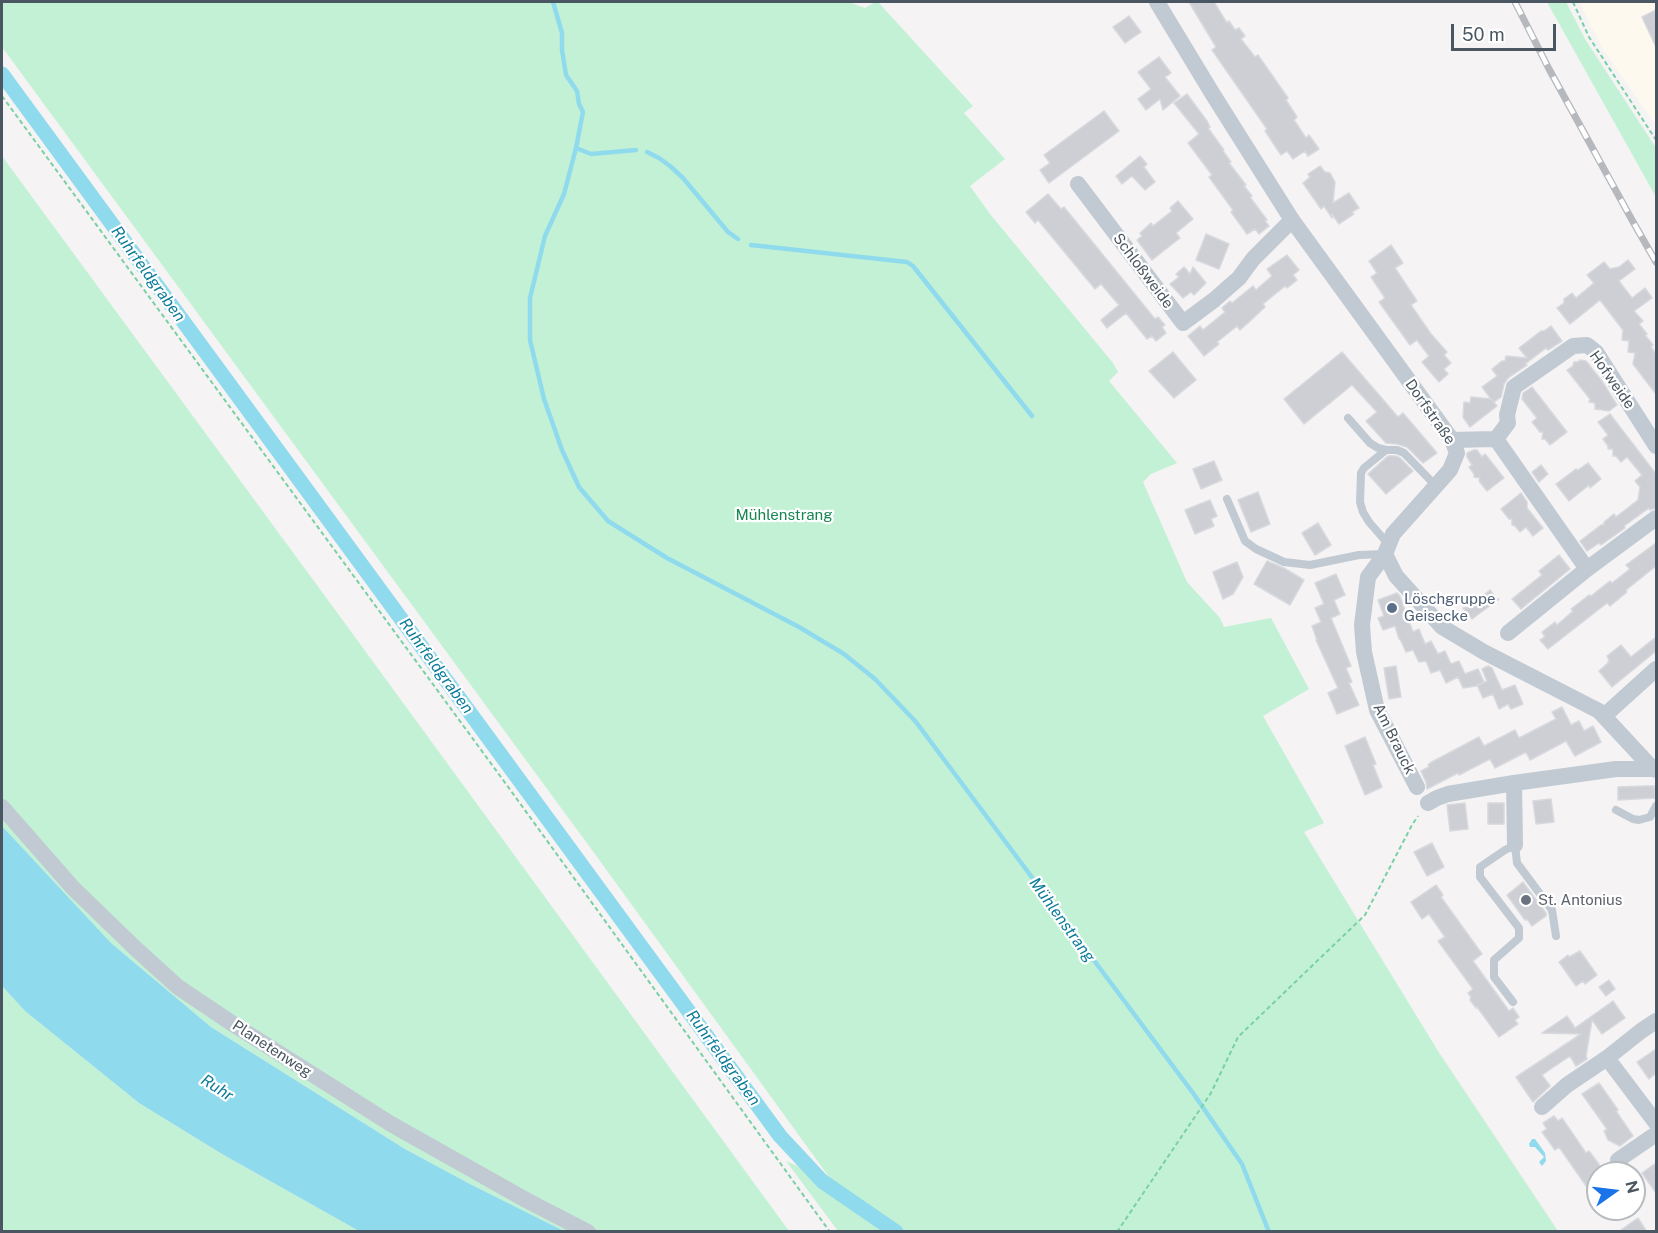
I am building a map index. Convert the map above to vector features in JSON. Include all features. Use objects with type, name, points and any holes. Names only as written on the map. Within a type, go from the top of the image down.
[{"type":"street","name":"Dorfstraße","points":[[1157,2],[1292,220],[1452,441],[1457,453],[1450,470],[1393,534],[1387,549]]},
{"type":"street","name":"Schloßweide","points":[[1078,184],[1183,323],[1239,278],[1253,259],[1292,220]]},
{"type":"street","name":"Hofweide","points":[[1496,439],[1508,423],[1507,415],[1514,387],[1573,346],[1587,345],[1596,352],[1656,446]]},
{"type":"street","points":[[1452,441],[1496,439],[1587,568]]},
{"type":"street","points":[[1508,633],[1587,568],[1656,518]]},
{"type":"street","points":[[1387,549],[1396,576],[1442,627],[1599,711],[1655,770]]},
{"type":"street","name":"Am Brauck","points":[[1387,549],[1368,577],[1362,625],[1364,652],[1377,710],[1417,787]]},
{"type":"street","points":[[1604,716],[1656,669]]},
{"type":"street","points":[[1428,803],[1448,794],[1514,783],[1617,769],[1655,770]]},
{"type":"street","points":[[1514,783],[1515,845]]},
{"type":"street","name":"Planetenweg","points":[[2,807],[73,888],[178,987],[391,1124],[588,1232]]},
{"type":"street","points":[[1542,1107],[1567,1085],[1656,1021]]},
{"type":"street","points":[[1607,1058],[1656,1123]]},
{"type":"street","points":[[1618,1161],[1656,1134]]},
{"type":"lane","points":[[1348,418],[1370,443],[1378,448],[1404,453],[1436,486]]},
{"type":"lane","points":[[1227,499],[1245,541],[1256,549],[1284,562],[1310,565],[1387,549],[1363,512],[1360,502],[1361,473],[1386,450]]},
{"type":"lane","points":[[1616,810],[1639,820],[1650,817],[1656,807]]},
{"type":"lane","points":[[1513,1002],[1494,977],[1494,960],[1519,938],[1519,928],[1480,877],[1480,867],[1505,849],[1515,845],[1517,863],[1552,910],[1556,936]]},
{"type":"path","points":[[1573,2],[1589,37],[1656,140]]},
{"type":"path","points":[[2,96],[513,794],[830,1232]]},
{"type":"path","points":[[1117,1232],[1211,1093],[1238,1037],[1365,915],[1412,825],[1428,803]]},
{"type":"shaded area","points":[[1579,2],[1656,2],[1656,126],[1601,46]]},
{"type":"green space","name":"Mühlenstrang","points":[[2,2],[849,2],[865,8],[878,2],[973,106],[964,113],[1005,159],[970,186],[990,214],[1113,363],[1118,372],[1109,381],[1177,463],[1151,474],[1143,482],[1187,582],[1220,618],[1224,627],[1271,618],[1309,689],[1263,716],[1324,823],[1304,832],[1438,1051],[1558,1231],[838,1231],[786,1161],[832,1181],[592,850],[2,47]]},
{"type":"green space","points":[[1547,2],[1566,2],[1585,39],[1656,148],[1656,197]]},
{"type":"green space","points":[[2,156],[789,1231],[564,1231],[470,1184],[405,1149],[211,1027],[111,943],[2,826]]},
{"type":"green space","points":[[2,986],[25,1011],[139,1103],[222,1154],[359,1231],[2,1231]]},
{"type":"water","name":"Ruhr","points":[[2,826],[111,943],[211,1027],[405,1149],[564,1231],[359,1231],[222,1154],[139,1103],[25,1011],[2,986]]},
{"type":"water","points":[[1532,1139],[1535,1139],[1545,1153],[1546,1161],[1542,1166],[1539,1162],[1544,1157],[1535,1147],[1530,1147]]},
{"type":"building","points":[[1189,2],[1214,2],[1227,23],[1229,21],[1235,30],[1239,28],[1245,36],[1241,39],[1255,57],[1258,55],[1288,98],[1286,100],[1297,117],[1294,120],[1306,138],[1309,135],[1319,149],[1308,156],[1305,151],[1293,159],[1287,151],[1281,155],[1265,131],[1267,129],[1212,50],[1216,47]]},
{"type":"building","points":[[1656,10],[1656,47],[1642,17]]},
{"type":"building","points":[[1129,16],[1141,32],[1125,43],[1113,27]]},
{"type":"building","points":[[1159,57],[1171,73],[1165,77],[1180,96],[1163,110],[1160,99],[1146,110],[1138,99],[1151,89],[1138,72]]},
{"type":"building","points":[[1187,94],[1207,121],[1210,127],[1208,128],[1224,150],[1231,162],[1229,163],[1246,185],[1244,186],[1252,196],[1250,197],[1267,220],[1265,221],[1269,226],[1259,234],[1255,229],[1247,234],[1209,177],[1212,175],[1188,143],[1199,134],[1174,103]]},
{"type":"building","points":[[1104,111],[1119,131],[1049,183],[1040,170],[1050,163],[1044,155]]},
{"type":"building","points":[[1140,156],[1147,164],[1144,167],[1155,182],[1145,190],[1132,176],[1122,184],[1116,176]]},
{"type":"building","points":[[1320,166],[1325,172],[1330,173],[1335,182],[1333,203],[1349,193],[1359,208],[1339,224],[1324,206],[1321,209],[1303,183],[1310,177],[1308,174]]},
{"type":"building","points":[[1048,194],[1061,209],[1064,207],[1155,319],[1158,317],[1165,325],[1162,327],[1166,333],[1156,341],[1152,336],[1147,339],[1126,313],[1107,328],[1101,320],[1119,305],[1101,284],[1095,289],[1038,220],[1035,223],[1026,212]]},
{"type":"building","points":[[1178,201],[1193,219],[1176,233],[1180,238],[1152,260],[1137,240],[1142,236],[1140,233],[1151,223],[1153,226],[1172,211],[1170,208]]},
{"type":"building","points":[[1206,234],[1229,244],[1219,269],[1196,260]]},
{"type":"building","points":[[1391,245],[1403,263],[1395,268],[1417,301],[1411,305],[1447,352],[1444,355],[1451,363],[1444,369],[1448,374],[1439,382],[1422,362],[1429,356],[1417,340],[1410,345],[1379,302],[1385,298],[1371,277],[1377,273],[1369,261]]},
{"type":"building","points":[[1287,255],[1299,270],[1293,275],[1297,280],[1287,288],[1285,286],[1263,304],[1265,307],[1240,330],[1237,326],[1204,356],[1188,336],[1200,326],[1203,330],[1225,312],[1222,308],[1230,301],[1232,303],[1253,286],[1256,290],[1272,276],[1267,269]]},
{"type":"building","points":[[1628,260],[1635,269],[1619,281],[1632,298],[1645,288],[1652,298],[1634,311],[1643,321],[1639,324],[1647,334],[1645,335],[1653,345],[1651,347],[1656,354],[1656,394],[1633,364],[1635,353],[1628,352],[1629,341],[1622,340],[1623,330],[1600,300],[1570,324],[1557,308],[1572,293],[1576,298],[1594,283],[1587,275],[1604,262],[1610,269],[1619,267]]},
{"type":"building","points":[[1184,267],[1190,274],[1193,267],[1206,283],[1194,295],[1191,292],[1183,298],[1170,284],[1179,277],[1176,274]]},
{"type":"building","points":[[1551,326],[1562,341],[1548,350],[1546,348],[1508,378],[1501,397],[1494,402],[1492,400],[1497,406],[1470,427],[1463,417],[1464,402],[1470,403],[1471,397],[1491,399],[1482,387],[1497,376],[1492,369],[1505,361],[1506,356],[1527,358],[1519,348]]},
{"type":"building","points":[[1173,352],[1196,380],[1174,398],[1149,371]]},
{"type":"building","points":[[1342,352],[1398,417],[1403,413],[1437,453],[1423,463],[1407,447],[1386,443],[1366,421],[1377,412],[1352,385],[1304,424],[1284,399]]},
{"type":"building","points":[[1586,361],[1617,405],[1609,411],[1595,409],[1595,403],[1589,402],[1590,399],[1567,370],[1573,366],[1574,362]]},
{"type":"building","points":[[1532,387],[1567,432],[1550,445],[1542,439],[1543,432],[1540,432],[1532,422],[1537,418],[1522,399],[1523,393]]},
{"type":"building","points":[[1610,414],[1656,474],[1656,508],[1650,510],[1649,508],[1601,545],[1599,543],[1587,551],[1580,541],[1604,525],[1604,522],[1614,514],[1616,517],[1638,500],[1640,487],[1635,481],[1642,475],[1627,457],[1621,462],[1613,456],[1613,449],[1608,449],[1603,439],[1608,435],[1598,422]]},
{"type":"building","points":[[1477,450],[1482,457],[1485,454],[1504,478],[1487,491],[1479,481],[1480,478],[1474,477],[1469,467],[1472,465],[1467,453]]},
{"type":"building","points":[[1388,456],[1400,458],[1413,471],[1386,494],[1368,474]]},
{"type":"building","points":[[1214,461],[1222,480],[1201,489],[1193,469]]},
{"type":"building","points":[[1588,463],[1601,479],[1590,488],[1589,485],[1569,501],[1556,484]]},
{"type":"building","points":[[1541,465],[1548,474],[1539,482],[1532,472]]},
{"type":"building","points":[[1258,492],[1270,524],[1251,532],[1238,500]]},
{"type":"building","points":[[1521,493],[1527,502],[1527,508],[1543,528],[1533,536],[1526,527],[1520,532],[1512,525],[1512,519],[1509,519],[1501,509]]},
{"type":"building","points":[[1210,500],[1217,516],[1211,519],[1214,526],[1195,534],[1185,510]]},
{"type":"building","points":[[1318,523],[1331,545],[1315,555],[1302,533]]},
{"type":"building","points":[[1656,543],[1656,566],[1610,606],[1607,603],[1548,649],[1540,640],[1545,637],[1542,632],[1555,622],[1557,625],[1573,611],[1571,609],[1589,595],[1591,596],[1610,581],[1612,583],[1630,569],[1626,565]]},
{"type":"building","points":[[1559,555],[1570,569],[1521,609],[1512,599],[1542,575],[1539,571]]},
{"type":"building","points":[[1267,561],[1304,580],[1290,605],[1254,584]]},
{"type":"building","points":[[1237,562],[1243,577],[1233,594],[1223,599],[1213,572]]},
{"type":"building","points":[[1336,574],[1345,595],[1334,600],[1340,614],[1331,618],[1351,666],[1346,668],[1352,682],[1349,683],[1359,705],[1337,714],[1328,693],[1338,688],[1312,626],[1321,622],[1315,608],[1324,604],[1315,583]]},
{"type":"building","points":[[1490,590],[1499,599],[1472,619],[1463,608],[1484,603],[1480,598]]},
{"type":"building","points":[[1397,593],[1413,632],[1419,629],[1425,644],[1431,641],[1438,654],[1445,651],[1451,664],[1459,661],[1465,674],[1478,669],[1484,682],[1463,688],[1458,677],[1446,683],[1440,670],[1431,673],[1426,661],[1419,662],[1413,650],[1406,652],[1395,626],[1383,630],[1378,618],[1384,616],[1378,600]]},
{"type":"building","points":[[1656,637],[1656,651],[1612,687],[1599,671],[1609,662],[1607,656],[1621,645],[1631,657]]},
{"type":"building","points":[[1396,666],[1401,697],[1389,699],[1384,668]]},
{"type":"building","points":[[1488,666],[1492,668],[1502,690],[1515,685],[1523,704],[1511,709],[1508,704],[1499,709],[1493,694],[1483,698],[1477,685],[1487,681],[1482,669]]},
{"type":"building","points":[[1562,707],[1571,725],[1579,721],[1584,731],[1593,726],[1601,742],[1575,756],[1566,741],[1530,760],[1526,752],[1495,768],[1490,759],[1427,789],[1421,771],[1429,767],[1430,763],[1479,737],[1484,746],[1515,730],[1519,738],[1556,719],[1552,712]]},
{"type":"building","points":[[1365,737],[1382,787],[1365,795],[1345,746]]},
{"type":"building","points":[[1654,786],[1655,798],[1618,800],[1618,787]]},
{"type":"building","points":[[1551,799],[1554,822],[1536,824],[1533,801]]},
{"type":"building","points":[[1465,803],[1468,829],[1450,831],[1447,805]]},
{"type":"building","points":[[1488,803],[1504,803],[1504,824],[1488,824]]},
{"type":"building","points":[[1432,843],[1444,867],[1427,876],[1414,852]]},
{"type":"building","name":"St. Antonius","points":[[1523,882],[1546,913],[1546,916],[1532,926],[1507,895]]},
{"type":"building","points":[[1436,885],[1443,895],[1441,897],[1482,954],[1473,961],[1509,1011],[1513,1008],[1519,1017],[1515,1020],[1518,1024],[1499,1037],[1470,1000],[1468,993],[1473,989],[1438,941],[1445,937],[1429,914],[1422,919],[1411,902]]},
{"type":"building","points":[[1580,951],[1597,975],[1585,984],[1583,981],[1576,986],[1559,962],[1568,955],[1569,957]]},
{"type":"building","points":[[1609,980],[1615,989],[1606,996],[1599,987]]},
{"type":"building","points":[[1613,1001],[1625,1018],[1602,1034],[1592,1020],[1587,1059],[1576,1066],[1570,1056],[1542,1075],[1550,1086],[1533,1102],[1516,1077],[1581,1034],[1542,1033],[1567,1016],[1575,1028]]},
{"type":"building","points":[[1656,1049],[1656,1073],[1649,1079],[1637,1062]]},
{"type":"building","points":[[1599,1083],[1633,1136],[1620,1146],[1608,1140],[1604,1131],[1607,1129],[1582,1094]]},
{"type":"building","points":[[1554,1116],[1558,1121],[1562,1118],[1586,1153],[1589,1151],[1596,1161],[1586,1161],[1586,1186],[1559,1147],[1555,1150],[1542,1132],[1547,1129],[1543,1123]]},
{"type":"building","points":[[1656,1163],[1656,1193],[1646,1179],[1646,1170]]},
{"type":"building","points":[[1634,1221],[1640,1221],[1647,1232],[1618,1232]]},
{"type":"waterway","name":"Mühlenstrang","points":[[553,2],[562,33],[566,75],[577,91],[583,112],[564,194],[545,236],[530,298],[530,340],[544,399],[562,450],[579,487],[608,521],[667,558],[799,627],[844,654],[875,679],[916,722],[1193,1093],[1242,1164],[1269,1232]]},
{"type":"waterway","name":"Ruhrfeldgraben","points":[[2,74],[780,1136],[822,1181],[896,1232]]},
{"type":"waterway","points":[[576,148],[591,154],[636,150]]},
{"type":"waterway","points":[[647,152],[659,158],[683,178],[728,232],[738,239]]},
{"type":"waterway","points":[[751,245],[907,262],[913,266],[1032,416]]},
{"type":"railway","points":[[1515,2],[1549,69],[1656,262]]},
{"type":"place","name":"Löschgruppe Geisecke","points":[[1392,608]]},
{"type":"place","name":"St. Antonius","points":[[1526,900]]}]
